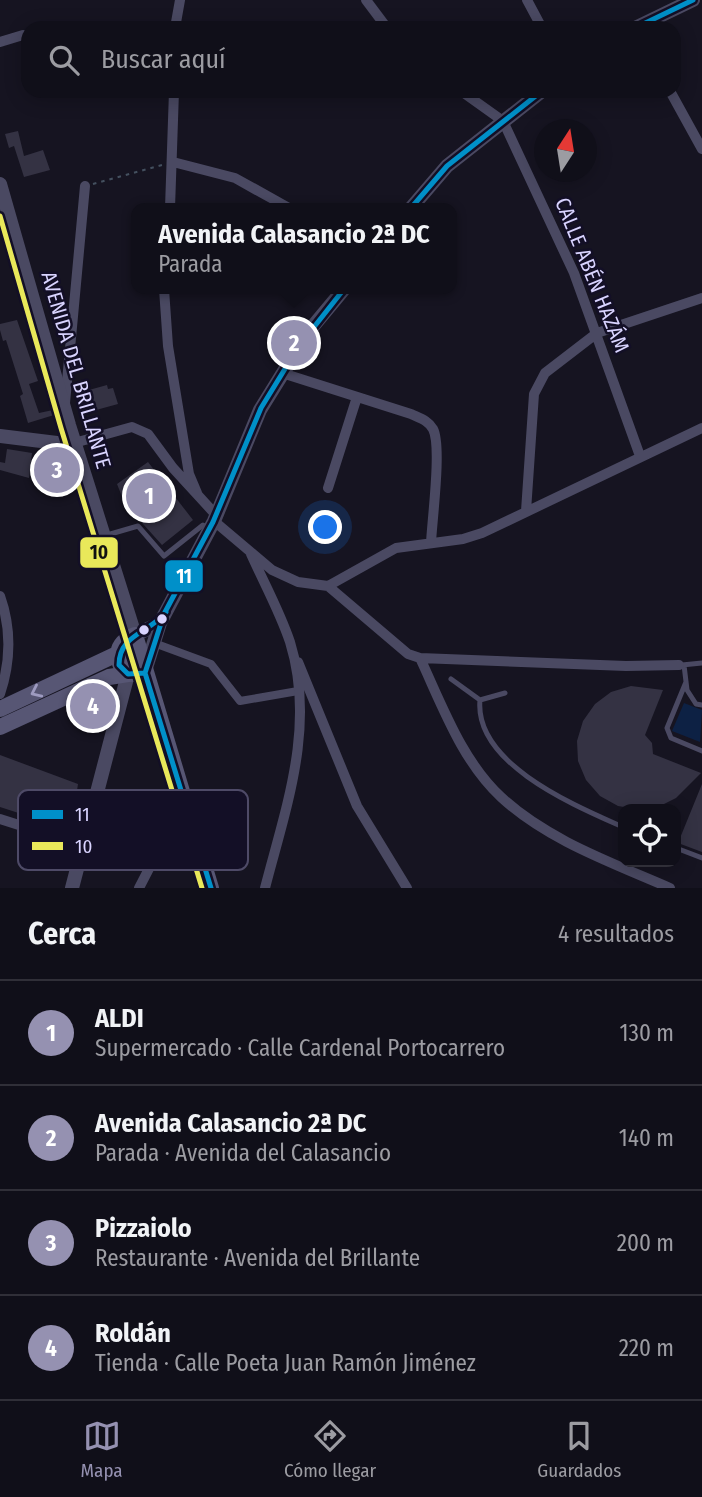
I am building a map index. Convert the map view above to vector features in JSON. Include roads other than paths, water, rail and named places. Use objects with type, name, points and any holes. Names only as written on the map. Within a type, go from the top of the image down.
[{"type":"main road","points":[[0,709],[117,654],[125,639],[135,635]]},
{"type":"main road","name":"AVENIDA DEL BRILLANTE","points":[[135,635],[181,790]]},
{"type":"main road","points":[[117,654],[119,665],[128,674]]},
{"type":"main road","points":[[0,727],[109,677],[145,673]]},
{"type":"main road","name":"AVENIDA DEL BRILLANTE","points":[[206,870],[211,888]]},
{"type":"street","points":[[176,21],[180,0]]},
{"type":"street","points":[[366,0],[382,21]]},
{"type":"street","points":[[527,0],[538,21]]},
{"type":"street","points":[[649,21],[692,0]]},
{"type":"street","points":[[0,42],[21,36]]},
{"type":"street","points":[[170,203],[174,98]]},
{"type":"street","name":"CALLE ABÉN HAZÁM","points":[[471,98],[503,121],[553,227],[597,333],[640,456]]},
{"type":"street","points":[[415,203],[447,166],[533,98]]},
{"type":"street","points":[[674,98],[702,148]]},
{"type":"street","points":[[173,162],[235,178],[280,203]]},
{"type":"street","name":"AVENIDA DEL BRILLANTE","points":[[0,184],[74,443],[135,635]]},
{"type":"street","points":[[65,410],[85,186]]},
{"type":"street","points":[[164,294],[167,346],[190,474],[197,493],[213,522],[284,577],[328,586],[408,654],[420,658],[626,666],[682,665]]},
{"type":"street","points":[[145,673],[160,622],[213,522],[260,410],[309,331],[340,294]]},
{"type":"street","points":[[526,511],[538,383],[545,373],[597,333],[702,298]]},
{"type":"street","points":[[282,373],[424,420],[434,431],[437,448],[431,543]]},
{"type":"street","points":[[328,488],[357,397]]},
{"type":"street","points":[[0,436],[65,444],[132,427],[148,435],[173,468],[197,493]]},
{"type":"street","points":[[328,586],[385,552],[482,533],[702,428]]},
{"type":"street","points":[[250,552],[357,806],[407,888]]},
{"type":"street","points":[[0,596],[5,610],[10,648],[0,694]]},
{"type":"street","points":[[135,635],[160,622]]},
{"type":"street","points":[[154,643],[211,664],[240,701],[298,691]]},
{"type":"street","points":[[265,888],[297,760],[300,710],[290,643]]},
{"type":"street","points":[[420,658],[457,736],[481,774],[499,796],[525,817],[556,835],[670,888]]},
{"type":"street","points":[[99,790],[128,674]]},
{"type":"street","points":[[300,710],[316,706]]},
{"type":"street","points":[[0,819],[18,825]]},
{"type":"street","points":[[72,888],[78,870]]},
{"type":"street","points":[[139,888],[148,870]]},
{"type":"lane","points":[[104,536],[138,526],[164,556],[203,525],[213,522]]},
{"type":"lane","points":[[702,663],[682,665],[696,704],[702,705]]},
{"type":"lane","points":[[451,679],[480,700]]},
{"type":"lane","points":[[686,682],[667,728],[671,738],[702,751]]},
{"type":"lane","points":[[480,700],[505,693]]},
{"type":"lane","points":[[480,700],[480,719],[487,735],[514,765],[550,792],[618,825]]},
{"type":"lane","points":[[681,850],[702,858]]},
{"type":"water","points":[[684,703],[702,710],[700,742],[672,731]]},
{"type":"place","name":"Avenida Calasancio 2ª DC","points":[[294,343]]},
{"type":"place","name":"Pizzaiolo","points":[[57,470]]},
{"type":"place","name":"ALDI","points":[[149,496]]},
{"type":"place","name":"Roldán","points":[[93,706]]}]
